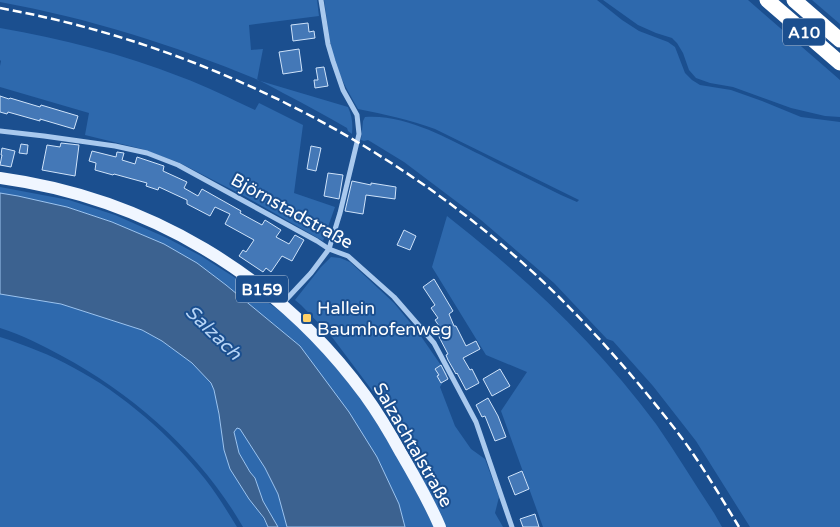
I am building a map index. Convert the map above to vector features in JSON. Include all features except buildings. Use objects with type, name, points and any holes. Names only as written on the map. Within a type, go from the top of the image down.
[{"type":"highway","name":"A10","points":[[767,0],[840,63]]},
{"type":"highway","name":"A10","points":[[794,0],[840,40]]},
{"type":"main road","name":"Salzachtalstraße","points":[[0,178],[58,189],[96,200],[174,231],[209,251],[282,304],[335,357],[366,396],[418,481],[440,527]]},
{"type":"street","points":[[282,304],[311,274],[329,249],[340,214],[358,134],[357,115],[343,90],[328,44],[321,0]]},
{"type":"street","name":"Björnstadstraße","points":[[0,131],[115,146],[147,153],[178,165],[329,249],[348,256],[394,297],[434,344],[476,422],[512,527]]},
{"type":"shaded area","points":[[0,0],[317,0],[319,16],[249,25],[251,50],[263,49],[257,80],[194,55],[98,24],[0,2]]},
{"type":"shaded area","points":[[324,0],[597,0],[639,31],[668,42],[675,47],[685,73],[700,85],[731,90],[801,117],[840,122],[840,527],[750,527],[696,441],[653,386],[613,341],[607,339],[554,283],[481,220],[404,162],[368,140],[361,140],[365,117],[396,119],[425,128],[561,195],[577,202],[579,200],[435,129],[358,109],[341,78],[334,59]]},
{"type":"shaded area","points":[[603,0],[748,0],[840,80],[840,117],[825,116],[791,108],[733,87],[710,83],[696,78],[689,70],[683,53],[672,38],[638,25]]},
{"type":"shaded area","points":[[812,0],[840,0],[840,24]]},
{"type":"shaded area","points":[[0,28],[69,42],[137,61],[200,84],[255,110],[259,103],[303,125],[294,193],[335,207],[323,241],[246,197],[180,163],[142,149],[85,135],[89,113],[0,87]]},
{"type":"shaded area","points":[[260,81],[348,107],[352,120],[352,134],[347,128]]},
{"type":"shaded area","points":[[0,187],[69,200],[115,215],[167,238],[201,256],[234,277],[289,318],[320,348],[363,401],[402,464],[434,527],[405,527],[399,504],[300,346],[226,285],[197,263],[164,244],[112,222],[67,207],[0,193]]},
{"type":"shaded area","points":[[447,216],[532,287],[585,339],[610,367],[656,424],[722,527],[543,527],[501,411],[527,372],[486,355],[432,267]]},
{"type":"shaded area","points":[[331,257],[350,262],[394,303],[418,332],[447,374],[440,387],[455,426],[471,449],[485,459],[499,497],[495,513],[503,527],[446,527],[389,413],[332,337],[295,300]]},
{"type":"shaded area","points":[[0,294],[61,304],[142,330],[162,341],[192,363],[212,383],[224,450],[249,499],[257,508],[268,527],[243,527],[226,500],[187,451],[141,408],[116,389],[54,352],[24,337],[0,328]]},
{"type":"shaded area","points":[[0,337],[65,363],[92,378],[128,403],[192,463],[214,491],[237,527],[0,527]]},
{"type":"shaded area","points":[[237,428],[240,428],[265,468],[278,494],[287,527],[278,527],[263,501],[255,478],[239,453],[234,432]]},
{"type":"water","name":"Salzach","points":[[0,193],[67,207],[112,222],[164,244],[197,263],[300,346],[349,412],[377,457],[399,504],[405,527],[287,527],[278,494],[265,468],[240,429],[237,428],[234,432],[239,453],[255,478],[263,501],[278,527],[268,527],[264,518],[230,469],[224,450],[214,390],[211,383],[192,363],[162,341],[142,330],[61,304],[0,294]]},
{"type":"railway","points":[[0,8],[78,25],[155,48],[230,77],[302,112],[372,151],[439,196],[502,245],[561,299],[606,346],[684,441],[709,477],[739,527]]},
{"type":"place","name":"Hallein Baumhofenweg","points":[[307,318]]}]
